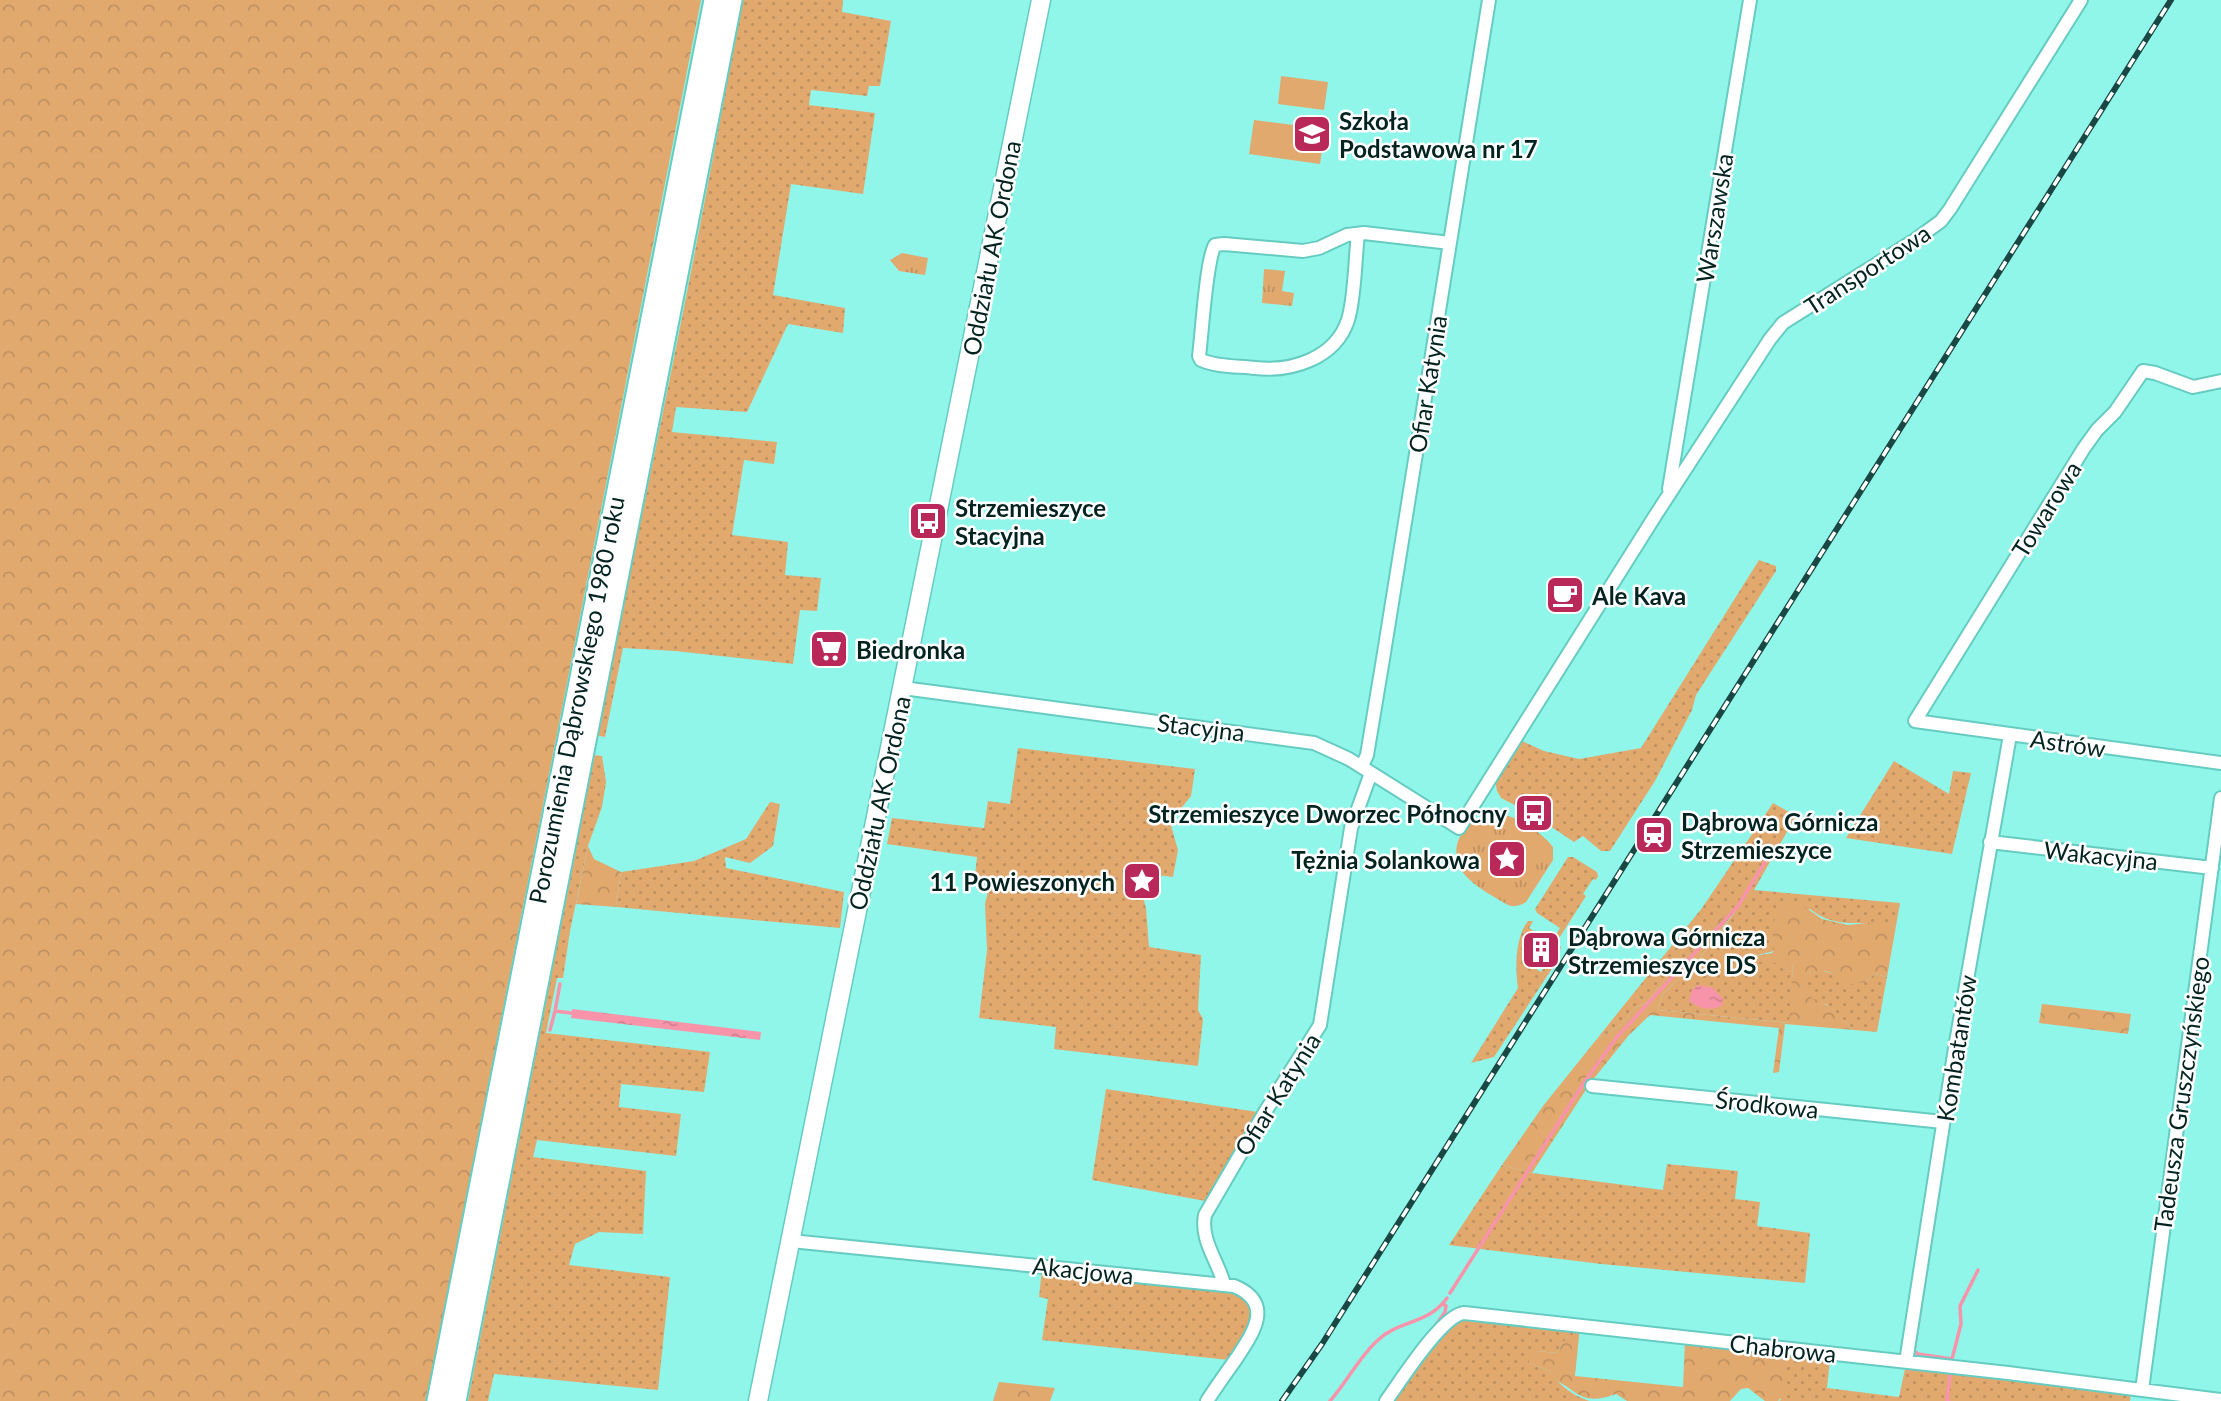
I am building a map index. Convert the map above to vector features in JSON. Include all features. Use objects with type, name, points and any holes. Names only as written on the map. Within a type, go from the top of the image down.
[{"type":"main road","name":"Porozumienia Dąbrowskiego 1980 roku","points":[[437,1401],[714,0]]},
{"type":"main road","name":"Porozumienia Dąbrowskiego 1980 roku","points":[[456,1401],[732,0]]},
{"type":"street","name":"Oddziału AK Ordona","points":[[758,1401],[1041,0]]},
{"type":"street","name":"Ofiar Katynia","points":[[1224,1284],[1205,1233],[1204,1223],[1210,1204],[1324,1016],[1351,828],[1366,769],[1489,0]]},
{"type":"street","name":"Warszawska","points":[[1468,813],[1668,496],[1750,0]]},
{"type":"street","name":"Transportowa","points":[[1668,496],[1783,323],[1907,246],[1941,221],[2081,0]]},
{"type":"street","points":[[1358,234],[1348,318],[1339,337],[1329,349],[1308,361],[1277,370],[1201,360],[1199,356],[1210,265],[1212,249],[1215,246],[1224,244],[1303,251],[1319,248],[1347,235],[1358,234],[1450,243]]},
{"type":"street","name":"Towarowa","points":[[1915,721],[2084,448],[2115,412],[2143,371],[2193,387],[2221,381]]},
{"type":"street","points":[[1678,436],[1693,446],[1702,443]]},
{"type":"street","name":"Stacyjna","points":[[903,688],[1293,739],[1327,747],[1459,828],[1468,813]]},
{"type":"street","name":"Astrów","points":[[1915,721],[2221,763]]},
{"type":"street","name":"Kombatantów","points":[[1906,1362],[1943,1122],[2010,735]]},
{"type":"street","name":"Tadeusza Gruszczyńskiego","points":[[2142,1390],[2221,798]]},
{"type":"street","name":"Wakacyjna","points":[[1990,842],[2211,868]]},
{"type":"street","name":"Środkowa","points":[[1592,1086],[1943,1122]]},
{"type":"street","name":"Akacjowa","points":[[791,1241],[1224,1284],[1241,1289],[1251,1297],[1258,1318],[1253,1333],[1207,1401]]},
{"type":"street","name":"Chabrowa","points":[[1386,1401],[1440,1327],[1459,1313],[2221,1400]]},
{"type":"green space","points":[[0,0],[701,0],[426,1401],[0,1401]]},
{"type":"green space","points":[[742,0],[843,0],[842,12],[891,21],[880,86],[869,86],[867,96],[811,90],[809,105],[875,113],[863,194],[791,184],[773,295],[845,308],[843,333],[788,324],[747,412],[676,407],[672,432],[777,442],[774,464],[744,460],[732,535],[788,542],[785,575],[821,578],[817,611],[800,610],[793,664],[623,648],[605,737],[595,735],[672,368]]},
{"type":"green space","points":[[1281,76],[1328,82],[1324,110],[1278,104]]},
{"type":"green space","points":[[1254,120],[1325,129],[1320,164],[1249,154]]},
{"type":"green space","points":[[902,253],[928,258],[925,275],[899,271],[890,260]]},
{"type":"green space","points":[[1264,269],[1285,271],[1282,291],[1294,293],[1292,306],[1262,303]]},
{"type":"green space","points":[[1759,560],[1776,566],[1776,571],[1696,695],[1692,710],[1655,781],[1610,851],[1601,851],[1583,836],[1574,842],[1532,814],[1501,798],[1495,779],[1522,741],[1544,751],[1579,759],[1641,748]]},
{"type":"green space","points":[[1018,748],[1195,769],[1191,796],[1170,822],[1178,850],[1173,877],[1142,873],[1139,883],[1146,908],[1149,947],[1201,955],[1198,1010],[1203,1019],[1198,1066],[1054,1049],[1056,1027],[979,1018],[987,950],[985,904],[991,879],[975,876],[977,857],[887,844],[892,818],[984,828],[988,801],[1010,804]]},
{"type":"green space","points":[[594,755],[602,756],[606,782],[602,807],[588,846],[563,978],[557,978],[546,1033],[710,1052],[704,1092],[621,1084],[619,1107],[681,1114],[676,1156],[537,1140],[533,1157],[646,1171],[643,1234],[599,1232],[575,1244],[569,1265],[670,1277],[658,1390],[494,1374],[488,1401],[468,1401]]},
{"type":"green space","points":[[1894,761],[1949,794],[1953,771],[1971,773],[1952,854],[1846,838]]},
{"type":"green space","points":[[770,802],[780,804],[773,846],[750,863],[725,857],[726,868],[844,892],[840,928],[616,907],[621,872],[694,861],[746,839]]},
{"type":"green space","points":[[1773,803],[1796,816],[1754,890],[1900,903],[1896,926],[1830,920],[1810,909],[1774,921],[1774,951],[1738,960],[1793,963],[1790,1023],[1658,1010],[1662,995],[1699,959],[1735,912],[1730,905],[1646,1003],[1635,1008],[1621,1025],[1596,1040],[1702,908]]},
{"type":"green space","points":[[1494,813],[1510,816],[1526,824],[1553,847],[1553,860],[1526,902],[1519,905],[1506,904],[1479,887],[1465,875],[1456,855],[1460,836],[1466,828],[1483,816]]},
{"type":"green space","points":[[588,846],[594,859],[621,872],[616,907],[576,904]]},
{"type":"green space","points":[[1568,857],[1573,857],[1597,872],[1598,876],[1583,894],[1586,896],[1556,943],[1561,947],[1557,961],[1494,1057],[1471,1063],[1518,988],[1518,944],[1528,921],[1533,921],[1529,928],[1539,934],[1523,960],[1541,972],[1552,956],[1549,953],[1559,938],[1556,935],[1560,928],[1535,909]]},
{"type":"green space","points":[[1730,904],[1735,911],[1699,959],[1662,995],[1658,1010],[1789,1023],[1793,964],[1732,960],[1772,953],[1774,921],[1780,909],[1789,904],[1801,904],[1822,919],[1848,925],[1877,922],[1896,926],[1887,977],[1875,974],[1865,982],[1847,985],[1834,974],[1821,971],[1808,973],[1804,980],[1809,996],[1828,1006],[1854,1030],[1785,1024],[1779,1072],[1773,1073],[1779,1028],[1650,1015],[1629,1035],[1591,1082],[1532,1173],[1502,1165],[1543,1106],[1596,1040],[1621,1025],[1635,1008],[1646,1003]]},
{"type":"green space","points":[[1819,970],[1865,982],[1875,974],[1887,977],[1877,1032],[1854,1030],[1826,1004],[1815,1002],[1806,993],[1803,980],[1808,973]]},
{"type":"green space","points":[[2042,1004],[2131,1014],[2128,1034],[2039,1023]]},
{"type":"green space","points":[[1106,1089],[1271,1114],[1216,1203],[1092,1180]]},
{"type":"green space","points":[[1667,1164],[1738,1171],[1735,1199],[1760,1202],[1757,1226],[1810,1233],[1805,1283],[1601,1264],[1449,1245],[1502,1165],[1532,1173],[1663,1190]]},
{"type":"green space","points":[[1042,1269],[1221,1287],[1236,1293],[1245,1301],[1250,1309],[1250,1318],[1229,1360],[1042,1340],[1048,1299],[1039,1297]]},
{"type":"green space","points":[[1471,1319],[1579,1329],[1579,1336],[1568,1336],[1556,1353],[1538,1351],[1529,1363],[1550,1371],[1567,1389],[1590,1401],[1392,1401],[1444,1331],[1455,1322]]},
{"type":"green space","points":[[1568,1336],[1579,1336],[1575,1376],[1683,1387],[1685,1341],[1776,1355],[1783,1361],[1785,1387],[1778,1401],[1765,1401],[1748,1388],[1741,1389],[1730,1401],[1627,1401],[1616,1394],[1597,1399],[1586,1398],[1559,1382],[1550,1371],[1529,1363],[1529,1354],[1538,1351],[1556,1353]]},
{"type":"green space","points":[[1765,1353],[1830,1360],[1827,1388],[1899,1397],[1905,1369],[2131,1394],[2130,1401],[1778,1401],[1781,1400]]},
{"type":"green space","points":[[999,1382],[1055,1388],[1050,1401],[993,1401]]},
{"type":"water","points":[[1699,985],[1713,988],[1723,999],[1722,1005],[1705,1008],[1689,1001],[1692,990]]},
{"type":"water","points":[[572,1009],[761,1032],[760,1040],[571,1018]]},
{"type":"waterway","points":[[1450,1293],[1585,1081],[1617,1037],[1738,906],[1765,862]]},
{"type":"waterway","points":[[555,1011],[560,984]]},
{"type":"waterway","points":[[550,1030],[555,1011],[571,1013]]},
{"type":"waterway","points":[[1950,1118],[1914,1351],[1918,1354],[1952,1359]]},
{"type":"waterway","points":[[1952,1359],[1961,1324],[1960,1306],[1978,1270]]},
{"type":"waterway","points":[[1330,1401],[1378,1340],[1395,1329],[1432,1313],[1447,1298]]},
{"type":"waterway","points":[[1433,1329],[1445,1312],[1446,1306],[1443,1304]]},
{"type":"waterway","points":[[1949,1401],[1950,1375]]},
{"type":"railway","points":[[1282,1401],[1322,1344],[2171,0]]},
{"type":"place","name":"Szkoła Podstawowa nr 17","points":[[1312,134]]},
{"type":"place","name":"Strzemieszyce Stacyjna","points":[[928,521]]},
{"type":"place","name":"Ale Kava","points":[[1565,595]]},
{"type":"place","name":"Biedronka","points":[[829,649]]},
{"type":"place","name":"Strzemieszyce Dworzec Północny","points":[[1534,813]]},
{"type":"place","name":"Dąbrowa Górnicza Strzemieszyce","points":[[1654,835]]},
{"type":"place","name":"Tężnia Solankowa","points":[[1507,859]]},
{"type":"place","name":"11 Powieszonych","points":[[1142,881]]},
{"type":"place","name":"Dąbrowa Górnicza Strzemieszyce DS","points":[[1541,950]]}]
